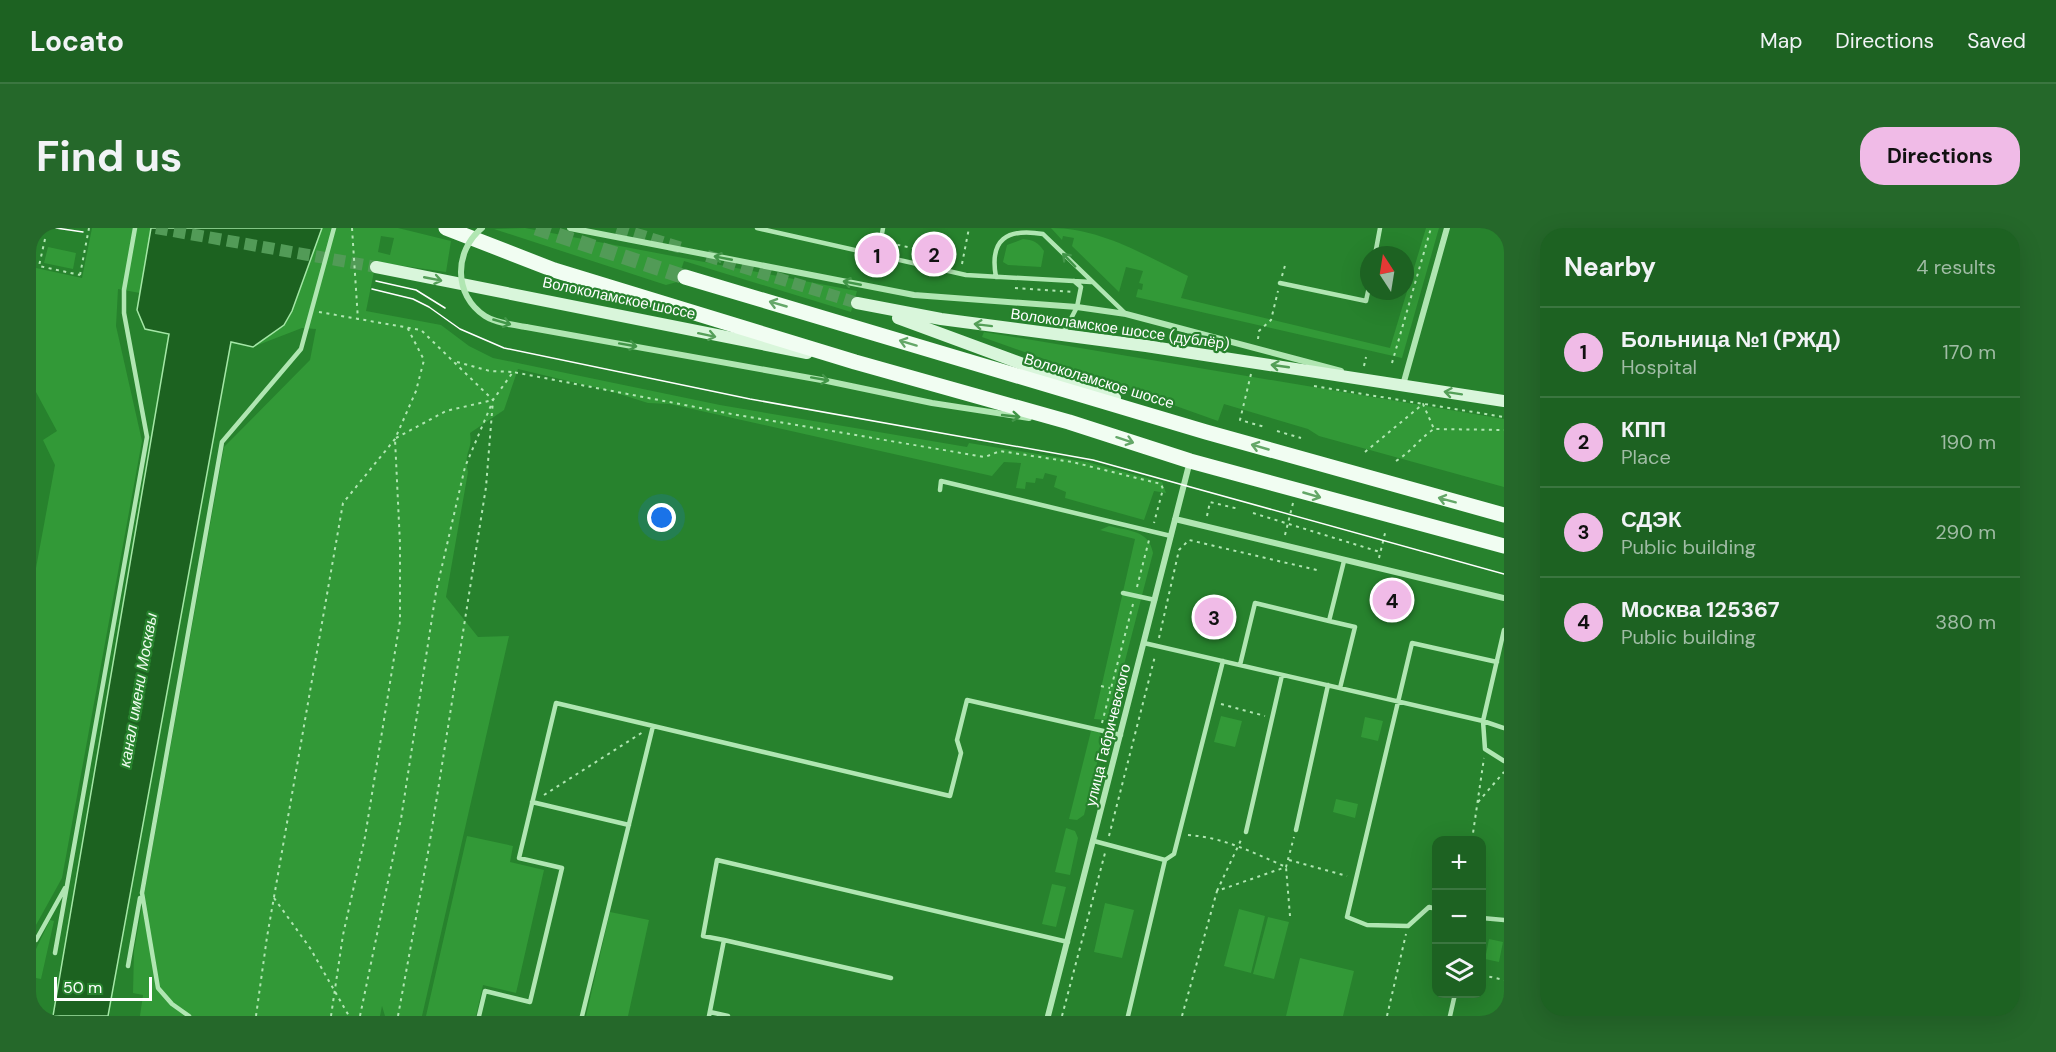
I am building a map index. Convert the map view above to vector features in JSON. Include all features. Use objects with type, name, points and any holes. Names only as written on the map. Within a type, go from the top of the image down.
[{"type":"main road","name":"Волоколамское шоссе","points":[[446,228],[554,270],[855,362],[1069,422],[1190,460],[1504,546]]},
{"type":"main road","name":"Волоколамское шоссе","points":[[376,267],[855,362]]},
{"type":"main road","name":"Волоколамское шоссе","points":[[685,276],[1206,432],[1504,515]]},
{"type":"main road","name":"Волоколамское шоссе (дублёр)","points":[[1206,432],[857,303],[918,316],[1058,334],[1504,401]]},
{"type":"street","points":[[482,228],[465,248],[461,261],[465,291],[473,305],[486,316],[526,327],[975,410],[1069,422]]},
{"type":"street","points":[[570,228],[914,295],[1077,307],[1126,314],[1379,381]]},
{"type":"street","points":[[1402,385],[1447,228]]},
{"type":"street","name":"улица Габричевского","points":[[1048,1016],[1190,460]]},
{"type":"street","points":[[1175,519],[1504,598]]},
{"type":"lane","points":[[55,953],[147,437],[124,313],[124,291],[135,228]]},
{"type":"lane","points":[[128,966],[222,442],[301,349],[334,228]]},
{"type":"lane","points":[[757,228],[966,275],[1092,282]]},
{"type":"lane","points":[[878,256],[884,228]]},
{"type":"lane","points":[[1377,246],[1380,228]]},
{"type":"lane","points":[[996,277],[993,263],[999,242],[1011,233],[1026,231],[1042,234],[1126,314]]},
{"type":"lane","points":[[1058,334],[1065,330],[1077,307],[1082,287],[1071,280]]},
{"type":"lane","points":[[1280,283],[1360,300]]},
{"type":"lane","points":[[940,490],[941,481],[1171,537]]},
{"type":"lane","points":[[1329,621],[1344,561]]},
{"type":"lane","points":[[1123,593],[1155,600]]},
{"type":"lane","points":[[1240,665],[1255,603],[1355,627],[1340,688]]},
{"type":"lane","points":[[1504,630],[1484,721],[1485,749],[1504,761]]},
{"type":"lane","points":[[1144,643],[1484,721],[1504,728]]},
{"type":"lane","points":[[1432,908],[1429,907],[1408,926],[1367,925],[1347,917],[1412,643],[1497,662]]},
{"type":"lane","points":[[1128,1016],[1165,860],[1174,854],[1223,661]]},
{"type":"lane","points":[[1246,832],[1282,675]]},
{"type":"lane","points":[[1296,830],[1328,685]]},
{"type":"lane","points":[[479,1016],[485,992],[530,1002],[562,868],[519,858],[556,703],[950,796],[961,753],[957,740],[967,700],[1121,735]]},
{"type":"lane","points":[[582,1016],[653,726]]},
{"type":"lane","points":[[532,802],[629,825]]},
{"type":"lane","points":[[1094,841],[1165,860]]},
{"type":"lane","points":[[891,978],[703,936],[717,860],[1068,942]]},
{"type":"lane","points":[[36,940],[67,884]]},
{"type":"lane","points":[[142,893],[158,988],[172,1004],[189,1016]]},
{"type":"lane","points":[[1486,918],[1504,920]]},
{"type":"lane","points":[[724,940],[710,1014],[728,1016]]},
{"type":"lane","points":[[1450,1016],[1454,998]]},
{"type":"path","points":[[45,239],[39,266],[80,275],[89,228]]},
{"type":"path","points":[[352,228],[358,320]]},
{"type":"path","points":[[1392,363],[1431,228]]},
{"type":"path","points":[[881,240],[916,249]]},
{"type":"path","points":[[1259,331],[1271,320],[1286,262]]},
{"type":"path","points":[[313,311],[421,330],[493,400]]},
{"type":"path","points":[[256,1016],[274,898],[343,504],[395,439],[417,392],[424,360],[407,327]]},
{"type":"path","points":[[454,361],[490,371],[513,372],[715,411],[985,458],[1000,451],[1083,465],[1161,484],[1163,489],[1100,729]]},
{"type":"path","points":[[360,1016],[401,819],[436,592],[465,467],[493,400],[513,372]]},
{"type":"path","points":[[1262,377],[1251,375],[1240,420],[1265,427]]},
{"type":"path","points":[[1305,384],[1504,417]]},
{"type":"path","points":[[395,439],[446,411],[493,400]]},
{"type":"path","points":[[398,1016],[429,847],[482,510],[493,400]]},
{"type":"path","points":[[1423,404],[1434,429]]},
{"type":"path","points":[[1365,453],[1423,404]]},
{"type":"path","points":[[1396,461],[1414,450],[1424,436],[1434,429],[1504,430]]},
{"type":"path","points":[[1277,431],[1301,438]]},
{"type":"path","points":[[331,1016],[343,935],[365,837],[400,621],[400,544],[395,439]]},
{"type":"path","points":[[1207,516],[1210,501],[1239,509]]},
{"type":"path","points":[[1284,536],[1293,503]]},
{"type":"path","points":[[1253,513],[1380,552]]},
{"type":"path","points":[[1379,558],[1386,529]]},
{"type":"path","points":[[1062,1016],[1157,646],[1179,550],[1188,540],[1321,570]]},
{"type":"path","points":[[1101,686],[1111,688]]},
{"type":"path","points":[[1213,702],[1272,718]]},
{"type":"path","points":[[532,802],[653,726]]},
{"type":"path","points":[[1473,836],[1485,749]]},
{"type":"path","points":[[1478,802],[1504,772]]},
{"type":"path","points":[[1290,916],[1286,867],[1296,830]]},
{"type":"path","points":[[1182,1016],[1216,891],[1246,832]]},
{"type":"path","points":[[1179,834],[1207,836],[1238,846],[1286,867]]},
{"type":"path","points":[[1289,860],[1356,879]]},
{"type":"path","points":[[1216,891],[1286,867]]},
{"type":"path","points":[[274,898],[310,948],[349,1016]]},
{"type":"path","points":[[1387,1016],[1408,926]]},
{"type":"path","points":[[1486,976],[1504,980]]},
{"type":"shaded area","points":[[92,228],[151,228],[140,293],[118,289],[116,326],[142,441],[62,878],[36,925],[36,568],[55,465],[43,440],[57,431],[36,392],[36,268],[82,278]]},
{"type":"shaded area","points":[[322,228],[398,228],[451,241],[446,272],[376,262],[366,311],[441,325],[469,346],[493,358],[720,405],[967,447],[969,443],[1087,462],[1162,482],[1166,493],[1154,491],[1144,520],[1065,498],[1066,492],[1054,487],[1057,476],[1045,473],[1043,479],[1036,478],[1035,483],[1026,482],[1025,489],[1016,488],[1021,463],[1004,462],[992,476],[670,404],[648,403],[610,391],[518,369],[504,410],[470,433],[468,472],[446,597],[478,637],[509,636],[422,1016],[385,1016],[382,1006],[380,1016],[140,1016],[143,995],[133,993],[134,951],[224,447],[310,360],[316,329],[302,328],[253,347],[284,325],[292,311]],"holes":[[[381,236],[394,238],[390,255],[378,252]]]},
{"type":"shaded area","points":[[525,228],[857,291],[851,312],[684,261],[677,282],[666,285],[494,229]]},
{"type":"shaded area","points":[[1051,228],[1069,229],[1105,238],[1188,276],[1181,298],[1390,348],[1404,300],[1414,300],[1414,268],[1426,228],[1439,228],[1402,358],[1136,297],[1138,289],[1142,290],[1143,284],[1139,283],[1143,271],[1126,267],[1119,292],[1072,246],[1074,238],[1063,236],[1062,240]]},
{"type":"shaded area","points":[[1023,239],[1035,242],[1044,251],[1041,267],[1008,265],[1003,262],[1007,245]]},
{"type":"shaded area","points":[[48,247],[76,253],[73,269],[44,263]]},
{"type":"shaded area","points":[[984,332],[1504,419],[1504,487],[1319,436],[1308,429],[1224,404],[1218,421],[982,337]]},
{"type":"shaded area","points":[[1109,526],[1143,536],[1151,545],[1153,553],[1111,715],[1107,720],[1094,719],[1135,539],[1100,530]]},
{"type":"shaded area","points":[[1221,716],[1242,721],[1235,747],[1214,742]]},
{"type":"shaded area","points":[[1365,717],[1383,721],[1378,741],[1361,737]]},
{"type":"shaded area","points":[[1091,731],[1099,732],[1103,739],[1084,815],[1077,820],[1069,819]]},
{"type":"shaded area","points":[[1336,799],[1358,804],[1355,818],[1333,812]]},
{"type":"shaded area","points":[[1066,828],[1075,831],[1078,838],[1070,875],[1055,872]]},
{"type":"shaded area","points":[[467,836],[513,846],[510,862],[544,870],[516,993],[483,985],[476,1016],[426,1016]]},
{"type":"shaded area","points":[[1052,884],[1066,887],[1056,927],[1042,924]]},
{"type":"shaded area","points":[[1105,903],[1134,910],[1122,958],[1094,952]]},
{"type":"shaded area","points":[[1239,909],[1265,916],[1251,973],[1224,966]]},
{"type":"shaded area","points":[[610,912],[649,920],[628,1016],[586,1016]]},
{"type":"shaded area","points":[[1268,917],[1289,922],[1274,979],[1253,974]]},
{"type":"shaded area","points":[[50,920],[54,921],[41,979],[36,978],[36,949]]},
{"type":"shaded area","points":[[1489,939],[1503,942],[1499,962],[1486,959]]},
{"type":"shaded area","points":[[1300,958],[1354,971],[1343,1016],[1286,1016]]},
{"type":"water","name":"канал имени Москвы","points":[[151,228],[322,228],[292,311],[284,325],[253,347],[231,342],[108,1016],[53,1016],[169,334],[145,329],[137,310]]},
{"type":"tunnel","points":[[156,228],[376,267]]},
{"type":"tunnel","points":[[536,228],[685,277]]},
{"type":"tunnel","points":[[617,228],[685,249]]},
{"type":"tunnel","points":[[707,256],[857,303]]},
{"type":"tram line","points":[[56,228],[83,232]]},
{"type":"tram line","points":[[376,281],[416,290],[445,308]]},
{"type":"tram line","points":[[372,289],[413,299],[429,307],[460,329],[504,348],[750,399],[1093,460],[1504,574]]},
{"type":"place","name":"КПП","points":[[934,254]]},
{"type":"place","name":"Больница №1 (РЖД)","points":[[877,255]]},
{"type":"place","name":"Москва 125367","points":[[1392,600]]},
{"type":"place","name":"СДЭК","points":[[1214,617]]}]
